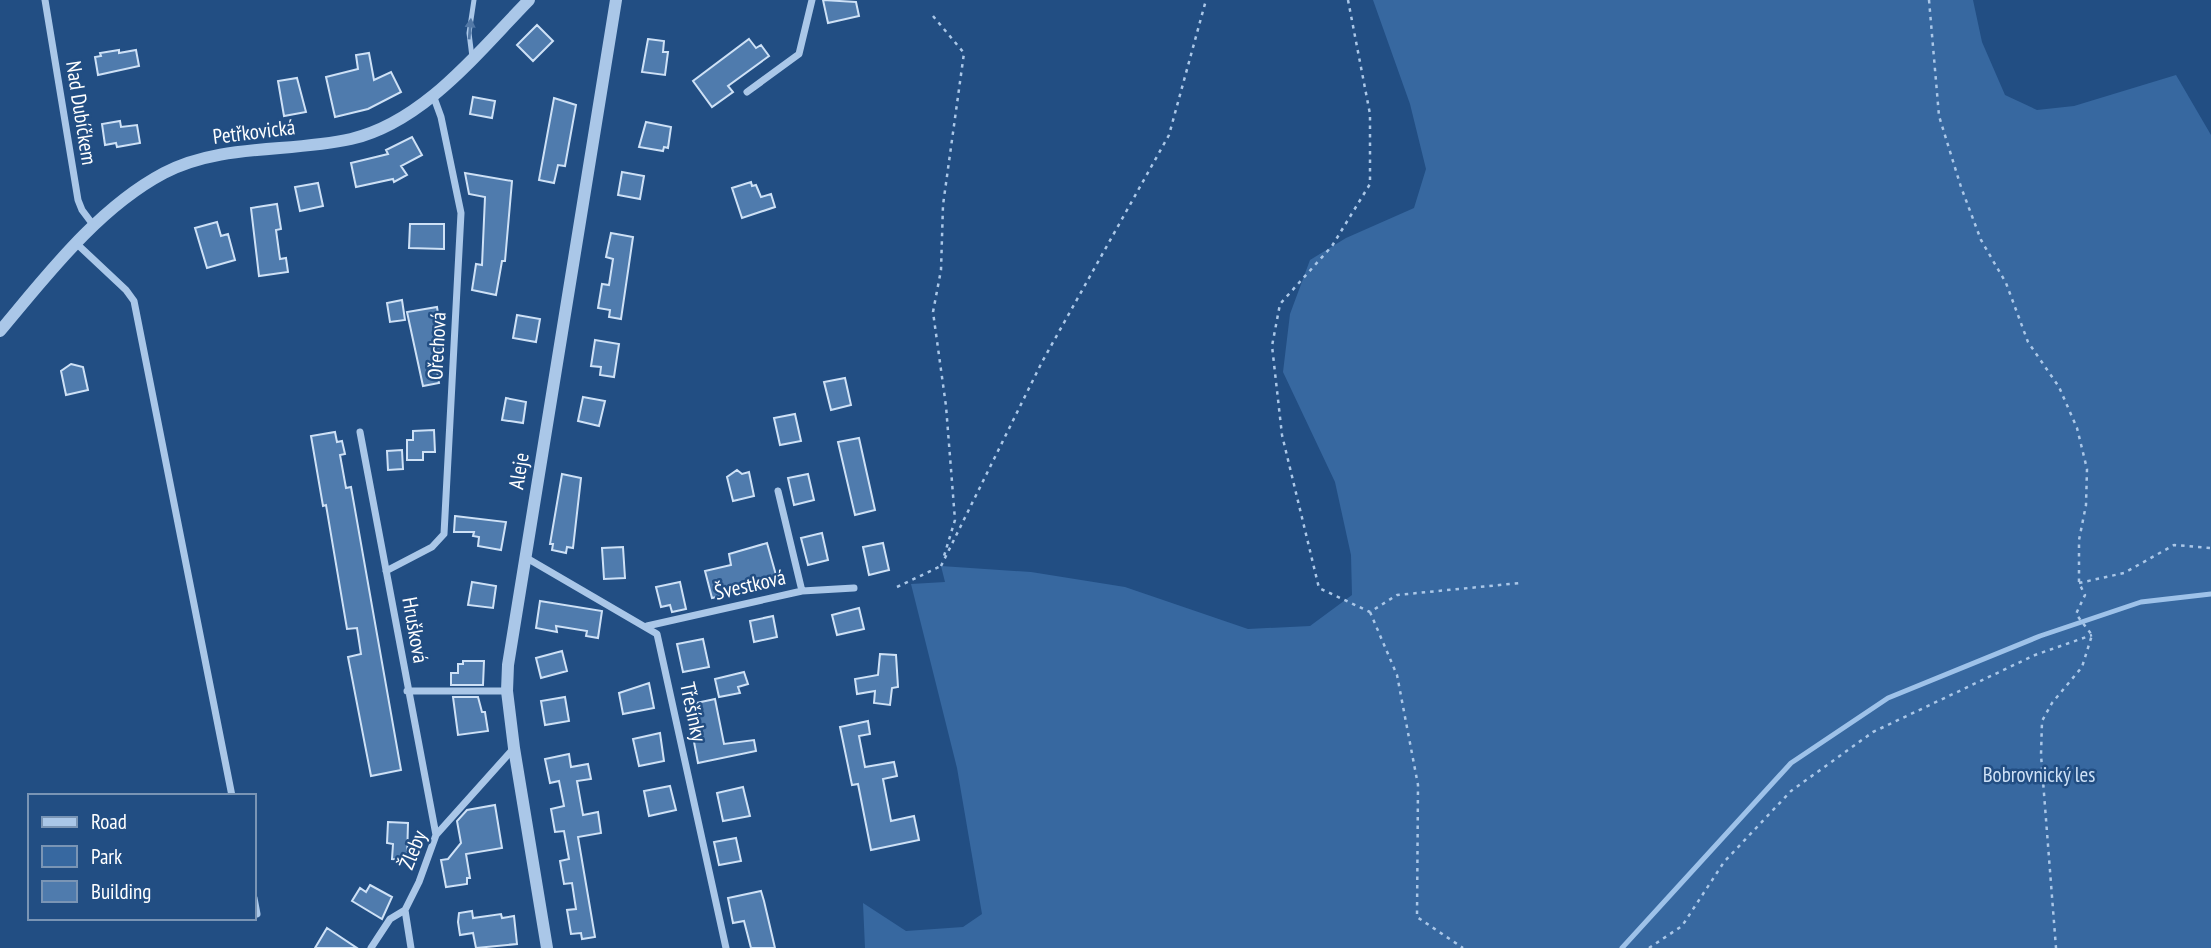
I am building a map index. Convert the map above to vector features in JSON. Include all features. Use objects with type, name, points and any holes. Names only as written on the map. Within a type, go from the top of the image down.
[{"type":"street","name":"Nad Dubíčkem","points":[[45,0],[78,200],[94,226]]},
{"type":"street","name":"Petřkovická","points":[[0,331],[94,226],[145,185],[190,162],[243,150],[358,137],[396,120],[433,94],[528,0]]},
{"type":"street","name":"Aleje","points":[[548,948],[507,691],[524,557],[616,0]]},
{"type":"street","points":[[747,92],[799,54],[812,0]]},
{"type":"street","name":"Ořechová","points":[[386,571],[432,547],[444,534],[461,214],[440,112],[433,94]]},
{"type":"street","points":[[77,244],[126,290],[134,302],[232,794]]},
{"type":"street","name":"Hrušková","points":[[360,432],[436,835]]},
{"type":"street","name":"Švestková","points":[[648,626],[802,591],[778,491]]},
{"type":"street","points":[[524,557],[648,626]]},
{"type":"street","points":[[802,591],[853,588]]},
{"type":"street","name":"Třešínky","points":[[648,626],[657,634],[666,666],[726,948]]},
{"type":"street","points":[[407,691],[507,691]]},
{"type":"street","name":"Žleby","points":[[371,948],[390,919],[405,909],[419,882],[436,835],[514,748]]},
{"type":"street","points":[[256,909],[257,914]]},
{"type":"street","points":[[405,909],[411,948]]},
{"type":"lane","points":[[472,57],[469,33],[474,0]]},
{"type":"path","points":[[897,587],[941,566],[1042,362],[1168,135],[1206,0]]},
{"type":"path","points":[[1348,0],[1370,114],[1370,184],[1332,246],[1280,304],[1272,346],[1282,435],[1319,588],[1370,612],[1396,675],[1418,785],[1417,917],[1463,948]]},
{"type":"path","points":[[1928,0],[1938,116],[1961,187],[1981,240],[2006,283],[2028,342],[2059,387],[2077,428],[2087,469],[2086,505],[2079,540],[2079,583],[2085,595],[2076,614],[2092,635],[2082,667],[2052,703],[2042,722],[2041,755],[2056,948]]},
{"type":"path","points":[[933,16],[964,53],[943,205],[941,270],[933,312],[955,520],[941,566]]},
{"type":"path","points":[[2079,583],[2124,573],[2174,545],[2211,548]]},
{"type":"path","points":[[1370,612],[1397,595],[1521,583]]},
{"type":"path","points":[[1649,948],[1682,926],[1724,862],[1791,791],[1863,739],[2035,655],[2092,635]]},
{"type":"green space","name":"Bobrovnický les","points":[[1373,0],[1973,0],[1982,42],[2005,95],[2037,110],[2074,106],[2176,75],[2211,135],[2211,948],[865,948],[863,903],[906,931],[963,927],[982,914],[957,768],[911,584],[945,582],[941,566],[1031,572],[1125,587],[1248,629],[1310,626],[1352,595],[1351,555],[1335,482],[1283,372],[1290,314],[1310,260],[1346,238],[1414,208],[1426,169],[1410,104]]},
{"type":"building","points":[[823,0],[856,2],[859,16],[828,23]]},
{"type":"building","points":[[537,25],[553,41],[533,61],[517,45]]},
{"type":"building","points":[[648,39],[664,41],[663,52],[668,52],[665,75],[642,72]]},
{"type":"building","points":[[749,39],[756,48],[761,45],[769,56],[728,86],[733,92],[712,107],[693,81]]},
{"type":"building","points":[[119,50],[119,53],[136,50],[139,66],[98,75],[95,57],[101,56],[100,53]]},
{"type":"building","points":[[369,53],[374,80],[391,72],[401,92],[368,109],[335,117],[326,77],[358,69],[356,55]]},
{"type":"building","points":[[297,78],[306,112],[284,116],[278,81]]},
{"type":"building","points":[[473,97],[495,101],[492,118],[470,114]]},
{"type":"building","points":[[554,98],[576,105],[565,166],[558,165],[554,183],[539,180]]},
{"type":"building","points":[[120,121],[121,127],[137,125],[140,143],[117,147],[116,143],[105,145],[102,124]]},
{"type":"building","points":[[646,122],[671,127],[668,148],[664,147],[663,151],[639,147]]},
{"type":"building","points":[[412,137],[422,155],[401,166],[407,175],[394,182],[393,179],[356,187],[351,163],[388,154],[386,150]]},
{"type":"building","points":[[622,172],[644,176],[640,199],[618,195]]},
{"type":"building","points":[[465,173],[512,181],[505,261],[502,261],[496,295],[472,290],[476,264],[482,265],[485,197],[469,194]]},
{"type":"building","points":[[751,182],[752,186],[756,185],[761,197],[771,194],[775,207],[742,218],[732,188]]},
{"type":"building","points":[[318,183],[323,206],[300,211],[295,187]]},
{"type":"building","points":[[277,204],[281,229],[276,230],[280,259],[286,258],[288,272],[259,276],[251,208]]},
{"type":"building","points":[[217,222],[221,236],[228,234],[235,260],[207,268],[195,228]]},
{"type":"building","points":[[410,224],[444,224],[444,249],[409,248]]},
{"type":"building","points":[[611,233],[633,237],[621,319],[609,317],[610,310],[598,308],[602,284],[609,285],[613,259],[606,257]]},
{"type":"building","points":[[402,300],[405,320],[390,322],[387,303]]},
{"type":"building","points":[[437,307],[444,351],[434,353],[439,383],[423,386],[407,312]]},
{"type":"building","points":[[517,315],[540,319],[536,342],[513,338]]},
{"type":"building","points":[[595,340],[619,344],[614,377],[600,375],[601,367],[591,366]]},
{"type":"building","points":[[71,364],[83,367],[88,390],[66,395],[61,371]]},
{"type":"building","points":[[845,378],[851,405],[831,410],[824,382]]},
{"type":"building","points":[[583,397],[605,401],[599,426],[578,421]]},
{"type":"building","points":[[506,398],[526,402],[523,423],[502,420]]},
{"type":"building","points":[[795,414],[801,441],[780,445],[774,418]]},
{"type":"building","points":[[434,430],[435,452],[423,452],[423,460],[407,460],[407,440],[413,440],[413,431]]},
{"type":"building","points":[[335,432],[337,442],[342,441],[345,454],[340,455],[346,488],[351,487],[401,770],[371,776],[348,657],[361,654],[357,628],[347,629],[311,436]]},
{"type":"building","points":[[859,438],[875,510],[855,515],[838,442]]},
{"type":"building","points":[[402,450],[403,469],[388,470],[387,451]]},
{"type":"building","points":[[737,470],[742,474],[749,472],[754,496],[733,501],[727,477]]},
{"type":"building","points":[[562,474],[581,478],[573,548],[567,547],[566,553],[552,550],[553,544],[550,544]]},
{"type":"building","points":[[808,474],[814,500],[794,505],[788,478]]},
{"type":"building","points":[[455,516],[506,522],[501,550],[478,546],[479,537],[473,536],[474,532],[454,532]]},
{"type":"building","points":[[822,533],[828,560],[808,565],[801,538]]},
{"type":"building","points":[[767,543],[776,575],[734,587],[736,593],[712,598],[705,571],[731,565],[729,554]]},
{"type":"building","points":[[883,543],[889,570],[869,575],[863,547]]},
{"type":"building","points":[[623,547],[625,578],[604,579],[602,548]]},
{"type":"building","points":[[472,582],[496,586],[493,608],[468,605]]},
{"type":"building","points":[[680,582],[686,609],[672,612],[670,605],[661,607],[656,587]]},
{"type":"building","points":[[540,601],[602,611],[598,638],[586,636],[587,631],[556,626],[557,632],[536,628]]},
{"type":"building","points":[[859,608],[864,629],[837,635],[832,615]]},
{"type":"building","points":[[773,616],[777,637],[754,642],[750,621]]},
{"type":"building","points":[[703,639],[709,667],[683,672],[677,644]]},
{"type":"building","points":[[562,651],[567,671],[541,678],[536,658]]},
{"type":"building","points":[[880,654],[896,655],[898,687],[892,688],[890,705],[874,703],[875,691],[857,694],[855,679],[878,675]]},
{"type":"building","points":[[463,661],[484,661],[483,685],[451,685],[451,673],[458,673],[458,664],[463,664]]},
{"type":"building","points":[[744,672],[748,684],[738,687],[740,693],[719,697],[715,679]]},
{"type":"building","points":[[649,683],[654,708],[623,714],[619,693]]},
{"type":"building","points":[[453,697],[478,697],[482,712],[485,712],[488,731],[458,735]]},
{"type":"building","points":[[565,697],[569,721],[545,725],[541,701]]},
{"type":"building","points":[[715,699],[724,744],[754,740],[756,751],[698,763],[687,705]]},
{"type":"building","points":[[868,721],[870,734],[859,736],[865,767],[894,762],[897,776],[883,779],[891,821],[914,816],[919,840],[871,850],[858,784],[852,785],[840,727]]},
{"type":"building","points":[[660,733],[664,761],[639,766],[633,739]]},
{"type":"building","points":[[569,754],[571,767],[588,764],[591,779],[577,781],[583,815],[598,812],[601,833],[578,837],[595,937],[582,939],[581,933],[571,934],[567,910],[576,909],[572,883],[564,884],[560,861],[569,859],[564,831],[555,832],[551,809],[564,806],[559,781],[550,783],[545,759]]},
{"type":"building","points":[[670,786],[676,810],[649,816],[644,791]]},
{"type":"building","points":[[743,787],[750,816],[723,821],[717,793]]},
{"type":"building","points":[[495,805],[502,848],[466,854],[470,878],[467,878],[467,884],[446,887],[441,860],[448,859],[461,843],[457,821],[467,810]]},
{"type":"building","points":[[388,822],[408,823],[407,860],[392,859],[393,844],[387,843]]},
{"type":"building","points":[[736,838],[741,861],[719,865],[714,842]]},
{"type":"building","points":[[370,885],[392,897],[382,919],[352,901],[360,888],[366,892]]},
{"type":"building","points":[[761,891],[775,948],[751,948],[744,921],[733,923],[728,898]]},
{"type":"building","points":[[472,911],[473,918],[501,914],[502,918],[514,916],[517,944],[476,948],[473,933],[460,935],[458,922],[459,913]]},
{"type":"building","points":[[327,928],[357,948],[315,948]]},
{"type":"waterway","points":[[1622,948],[1791,763],[1888,698],[2040,636],[2141,602],[2211,594]]}]
